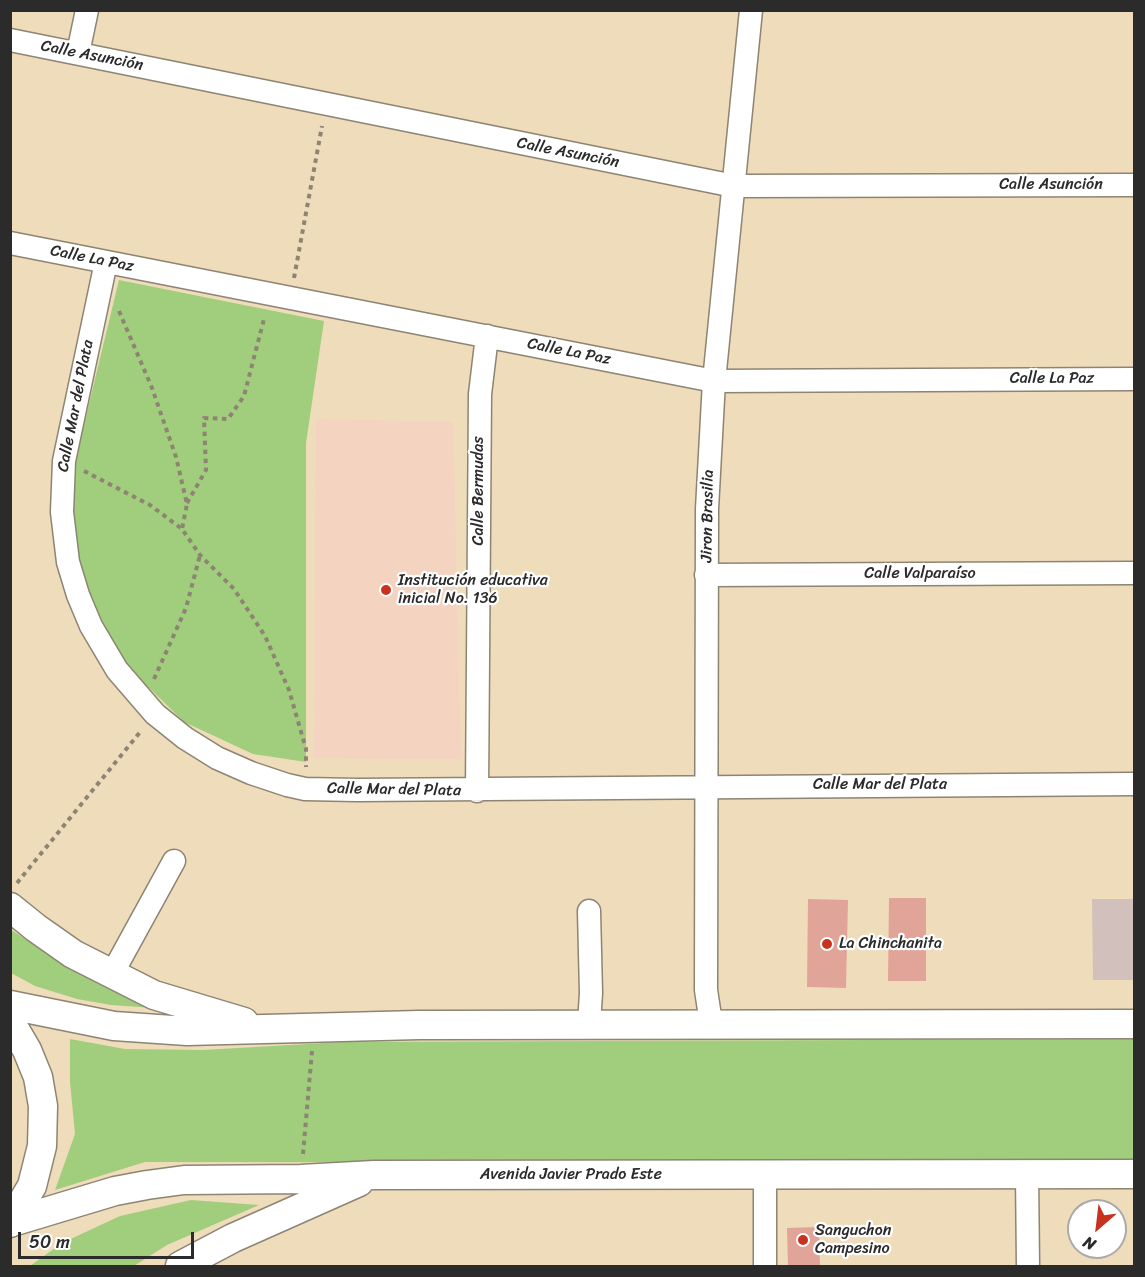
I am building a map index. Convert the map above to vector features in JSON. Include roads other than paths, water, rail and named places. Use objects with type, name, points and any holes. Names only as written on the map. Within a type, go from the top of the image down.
[{"type":"main road","points":[[10,906],[73,954],[154,995],[241,1022],[315,1026]]},
{"type":"main road","points":[[10,1005],[114,1026],[151,1030],[228,1031],[315,1026],[711,1023],[1134,1024]]},
{"type":"main road","points":[[10,1022],[27,1050],[38,1077],[43,1106],[42,1146],[32,1186],[11,1222]]},
{"type":"main road","name":"Avenida Javier Prado Este","points":[[11,1222],[115,1191],[184,1180],[301,1179],[374,1175],[1134,1174]]},
{"type":"main road","points":[[180,1266],[233,1238],[374,1175]]},
{"type":"street","points":[[78,52],[87,10]]},
{"type":"street","name":"Jiron Brasilia","points":[[711,1023],[706,990],[707,509],[714,381],[751,10]]},
{"type":"street","name":"Calle Asunción","points":[[10,40],[734,186],[1134,185]]},
{"type":"street","name":"Calle La Paz","points":[[10,243],[104,272],[291,298],[714,381],[1134,379]]},
{"type":"street","name":"Calle Mar del Plata","points":[[104,272],[64,461],[61,495],[68,562],[91,626],[108,656],[128,684],[153,711],[185,738],[225,762],[260,777],[306,789],[477,791],[1134,784]]},
{"type":"street","name":"Calle Bermudas","points":[[477,791],[480,394],[487,336]]},
{"type":"street","name":"Calle Valparaíso","points":[[706,575],[1134,573]]},
{"type":"street","points":[[112,974],[174,861]]},
{"type":"street","points":[[589,911],[591,993],[589,1024]]},
{"type":"street","points":[[765,1174],[765,1266]]},
{"type":"street","points":[[1027,1174],[1028,1266]]},
{"type":"place","name":"Institución educativa inicial No. 136","points":[[386,590]]},
{"type":"place","name":"La Chinchanita","points":[[827,944]]},
{"type":"place","name":"Sanguchon Campesino","points":[[803,1240]]}]
